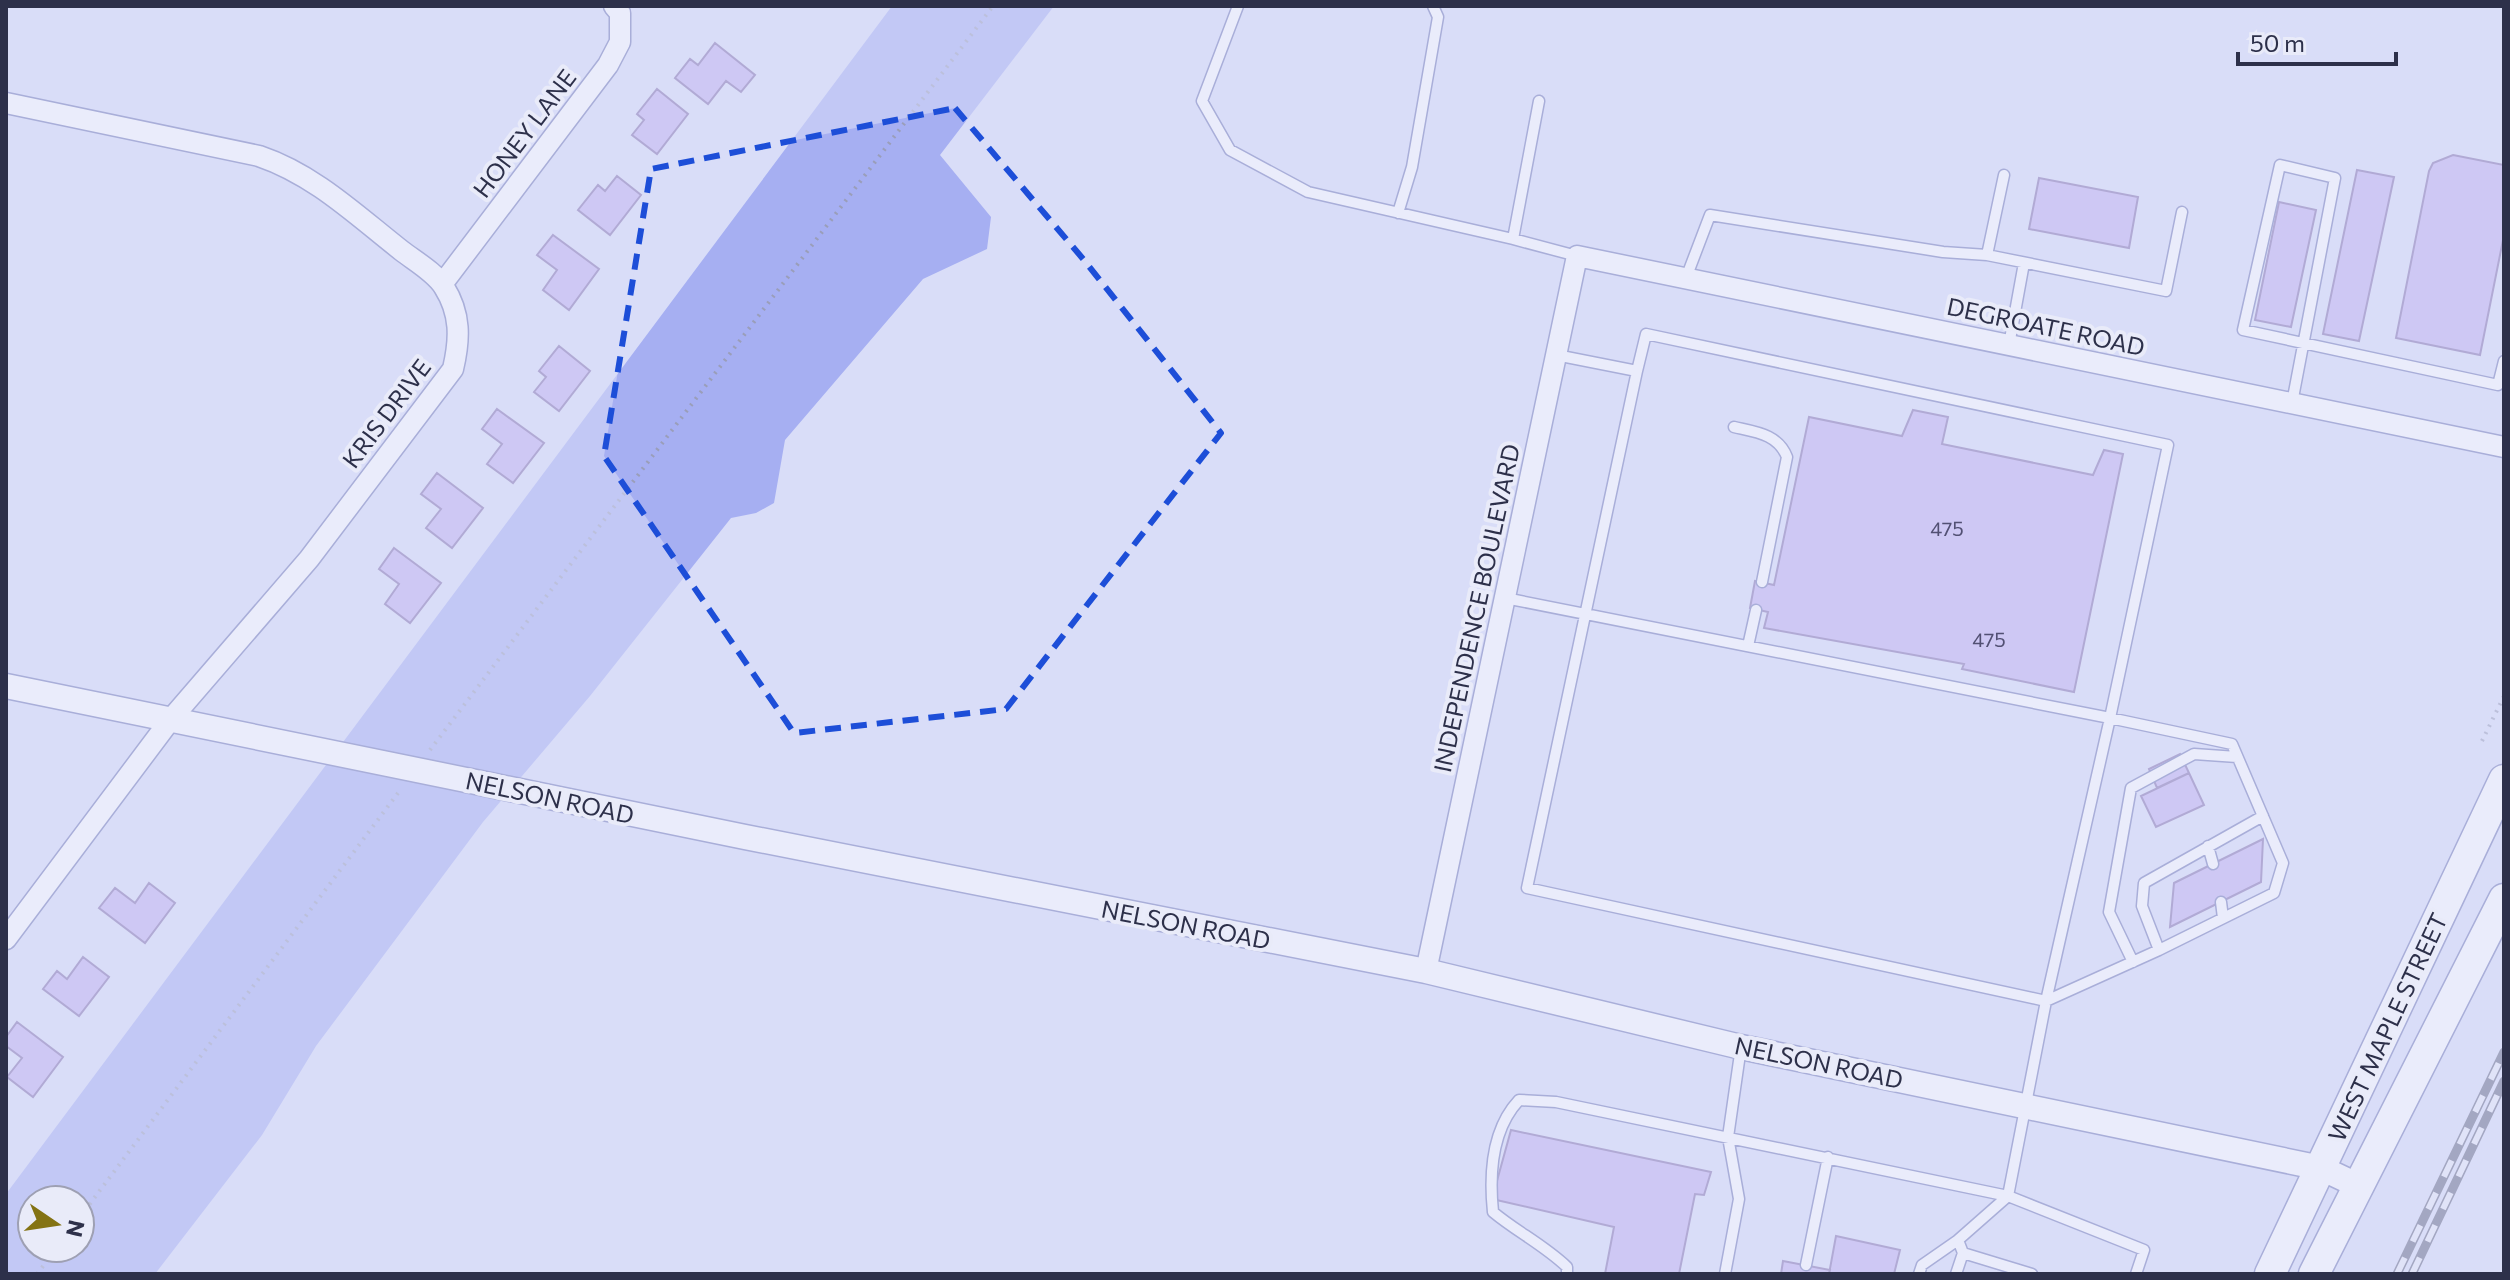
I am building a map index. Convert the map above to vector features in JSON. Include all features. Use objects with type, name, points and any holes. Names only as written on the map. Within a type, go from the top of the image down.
[{"type":"main road","name":"WEST MAPLE STREET","points":[[2270,1274],[2504,780]]},
{"type":"main road","name":"WEST MAPLE STREET","points":[[2314,1274],[2504,899]]},
{"type":"street","name":"HONEY LANE","points":[[443,283],[608,65],[620,42],[620,13],[614,6]]},
{"type":"street","points":[[6,103],[259,156],[288,166],[313,181],[443,283]]},
{"type":"street","name":"DEGROATE ROAD","points":[[1577,256],[2504,447]]},
{"type":"street","name":"INDEPENDENCE BOULEVARD","points":[[1426,971],[1577,256]]},
{"type":"street","name":"KRIS DRIVE","points":[[6,939],[171,719],[309,559],[453,369],[459,342],[457,314],[443,283]]},
{"type":"street","name":"NELSON ROAD","points":[[6,686],[1426,971],[1741,1047],[2026,1104],[2321,1168],[2359,1186]]},
{"type":"lane","points":[[1238,6],[1202,101],[1230,150],[1308,192],[1577,256]]},
{"type":"lane","points":[[1398,213],[1412,167],[1438,17],[1433,6]]},
{"type":"lane","points":[[1513,239],[1539,101]]},
{"type":"lane","points":[[2292,403],[2306,343],[2335,178],[2280,165],[2243,330],[2306,343],[2498,385],[2504,361]]},
{"type":"lane","points":[[1987,255],[2004,175]]},
{"type":"lane","points":[[1686,278],[1710,215],[1943,252],[1987,255],[2166,291],[2182,212]]},
{"type":"lane","points":[[2009,345],[2024,263]]},
{"type":"lane","points":[[1505,598],[1583,613],[2110,718],[2232,744],[2283,863],[2274,893],[2046,1001],[1527,888],[1583,613],[1646,334],[2168,445],[2110,718],[2046,1001],[2008,1196],[1958,1240],[1922,1265],[1919,1274]]},
{"type":"lane","points":[[1556,355],[1637,371]]},
{"type":"lane","points":[[1734,427],[1772,438],[1782,445],[1787,457],[1762,582]]},
{"type":"lane","points":[[1748,646],[1756,610]]},
{"type":"lane","points":[[2133,962],[2109,912],[2131,788],[2194,754],[2237,757]]},
{"type":"lane","points":[[2159,950],[2142,906],[2144,883],[2263,816]]},
{"type":"lane","points":[[2208,846],[2213,864]]},
{"type":"lane","points":[[2221,902],[2223,918]]},
{"type":"lane","points":[[1725,1274],[1739,1199],[1728,1137],[1741,1047]]},
{"type":"lane","points":[[1567,1274],[1567,1267],[1549,1249],[1521,1235],[1493,1212],[1490,1176],[1504,1116],[1519,1100],[1556,1102],[2008,1196],[2144,1250],[2136,1274]]},
{"type":"lane","points":[[1806,1265],[1828,1157]]},
{"type":"lane","points":[[1956,1274],[1963,1253],[1958,1240]]},
{"type":"lane","points":[[1963,1253],[2032,1274]]},
{"type":"path","points":[[436,743],[993,6]]},
{"type":"path","points":[[2482,741],[2504,696]]},
{"type":"path","points":[[96,1196],[404,785]]},
{"type":"highlighted area","points":[[955,108],[1084,260],[1221,433],[1006,709],[794,733],[604,456],[651,169]]},
{"type":"shaded area","points":[[892,6],[1054,6],[940,155],[991,217],[987,249],[923,279],[785,440],[774,503],[756,513],[731,518],[590,696],[483,822],[316,1046],[262,1135],[155,1274],[6,1274],[6,1194]]},
{"type":"building","points":[[715,43],[755,75],[741,92],[726,81],[708,104],[675,78],[690,59],[698,65]]},
{"type":"building","points":[[657,89],[688,114],[657,154],[632,135],[644,120],[637,114]]},
{"type":"building","points":[[2453,155],[2504,165],[2504,235],[2480,355],[2396,338],[2429,171],[2433,163]]},
{"type":"building","points":[[2357,170],[2394,177],[2359,341],[2323,334]]},
{"type":"building","points":[[617,176],[641,195],[610,235],[578,210],[598,185],[605,191]]},
{"type":"building","points":[[2039,178],[2138,197],[2129,248],[2029,229]]},
{"type":"building","points":[[2279,202],[2316,210],[2291,327],[2255,320]]},
{"type":"building","points":[[553,235],[599,269],[569,310],[543,290],[557,270],[537,255]]},
{"type":"building","points":[[559,346],[590,371],[559,411],[534,392],[546,377],[539,371]]},
{"type":"building","points":[[497,409],[544,443],[513,483],[487,464],[502,444],[482,429]]},
{"type":"building","points":[[1913,410],[1948,417],[1942,444],[2093,475],[2104,450],[2123,454],[2074,692],[1962,669],[1964,664],[1764,628],[1768,612],[1750,608],[1755,581],[1774,585],[1809,417],[1902,436]]},
{"type":"building","points":[[437,473],[483,508],[452,548],[426,528],[441,509],[421,494]]},
{"type":"building","points":[[394,548],[441,583],[410,623],[385,604],[399,584],[379,569]]},
{"type":"building","points":[[2180,754],[2189,773],[2157,788],[2149,769]]},
{"type":"building","points":[[2189,773],[2204,805],[2156,827],[2141,796]]},
{"type":"building","points":[[2263,839],[2261,882],[2170,927],[2174,883]]},
{"type":"building","points":[[149,883],[175,903],[145,943],[99,908],[115,888],[135,903]]},
{"type":"building","points":[[83,957],[109,977],[79,1016],[43,989],[57,971],[67,979]]},
{"type":"building","points":[[17,1022],[63,1057],[33,1097],[7,1077],[22,1058],[6,1046],[6,1037]]},
{"type":"building","points":[[1511,1130],[1711,1172],[1704,1195],[1695,1194],[1679,1274],[1605,1274],[1614,1227],[1492,1199]]},
{"type":"building","points":[[1836,1236],[1900,1250],[1894,1274],[1829,1274]]},
{"type":"building","points":[[1783,1261],[1830,1270],[1829,1274],[1781,1274]]},
{"type":"railway","points":[[2397,1274],[2504,1052]]},
{"type":"railway","points":[[2412,1274],[2504,1081]]}]
